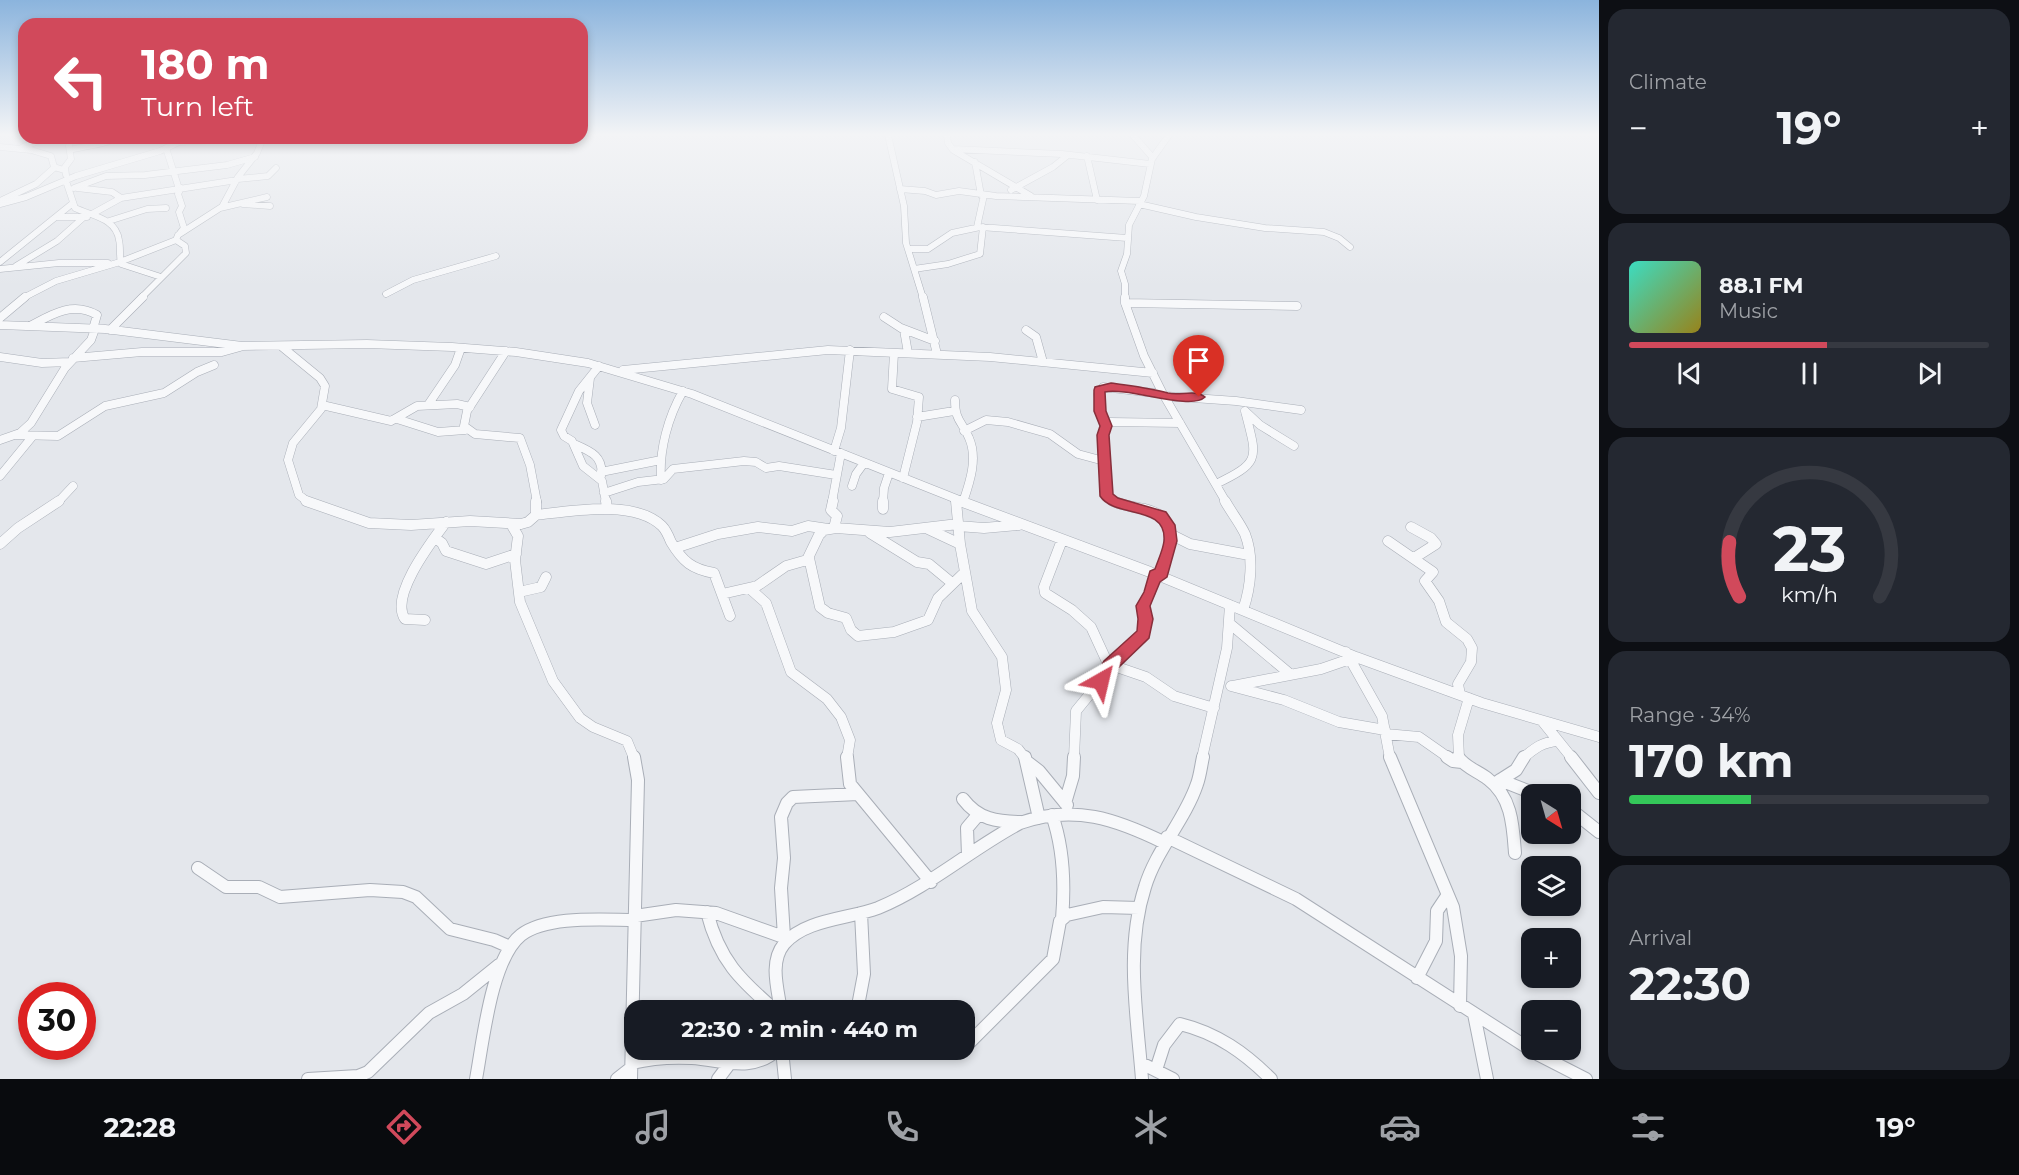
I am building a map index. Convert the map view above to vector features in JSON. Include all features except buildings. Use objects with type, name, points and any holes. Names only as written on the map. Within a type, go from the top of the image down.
[{"type":"street","points":[[0,203],[32,185]]},
{"type":"street","points":[[0,203],[67,185]]},
{"type":"street","points":[[69,185],[75,208],[109,221],[124,218],[142,210],[166,208]]},
{"type":"street","points":[[71,185],[112,192],[121,198]]},
{"type":"street","points":[[11,268],[45,249],[89,214],[121,198],[197,185]]},
{"type":"street","points":[[222,207],[234,185]]},
{"type":"street","points":[[899,185],[908,249],[937,354]]},
{"type":"street","points":[[914,269],[946,266],[980,254],[982,195],[980,185]]},
{"type":"street","points":[[1012,185],[1036,198]]},
{"type":"street","points":[[1002,196],[1018,185]]},
{"type":"street","points":[[1094,185],[1097,200]]},
{"type":"street","points":[[1146,185],[1129,225],[1127,254],[1121,271],[1125,303],[1144,356],[1164,395],[1238,519],[1245,535],[1249,555],[1249,593],[1243,610]]},
{"type":"street","points":[[177,238],[184,228],[178,212],[182,206],[178,194],[180,188]]},
{"type":"street","points":[[900,189],[925,191],[936,195],[959,191],[982,195],[1139,203],[1203,218],[1269,229],[1329,233],[1350,247]]},
{"type":"street","points":[[0,318],[14,304],[51,281],[119,263],[177,238],[222,207],[267,197]]},
{"type":"street","points":[[0,262],[73,203]]},
{"type":"street","points":[[235,204],[270,206]]},
{"type":"street","points":[[56,218],[89,214],[106,205]]},
{"type":"street","points":[[109,221],[120,244],[119,263]]},
{"type":"street","points":[[183,223],[193,226]]},
{"type":"street","points":[[908,249],[928,249],[933,243],[962,228],[980,227],[1127,238]]},
{"type":"street","points":[[110,330],[186,253],[184,246],[177,238]]},
{"type":"street","points":[[386,294],[413,280],[496,256]]},
{"type":"street","points":[[0,269],[74,262],[119,263],[128,268],[161,277]]},
{"type":"street","points":[[1125,303],[1297,306]]},
{"type":"street","points":[[0,440],[16,435],[31,423],[71,360],[91,340],[96,315],[82,308],[59,311],[30,326]]},
{"type":"street","points":[[884,317],[901,328],[935,341]]},
{"type":"street","points":[[0,325],[110,330],[242,346],[367,344],[506,351],[599,366],[683,391],[960,501],[1158,576],[1348,656],[1464,697],[1599,737]]},
{"type":"street","points":[[901,328],[906,334],[908,353]]},
{"type":"street","points":[[1026,330],[1036,337],[1043,362]]},
{"type":"street","points":[[0,357],[42,363],[124,352],[231,351],[242,346]]},
{"type":"street","points":[[281,346],[320,378],[325,386],[322,405],[293,443],[288,460],[299,495],[310,504],[369,523],[411,525],[470,521],[511,524],[528,522],[536,515],[607,508],[632,510],[650,519],[667,532],[675,548],[694,569],[714,573],[730,616]]},
{"type":"street","points":[[428,405],[447,379],[461,348]]},
{"type":"street","points":[[618,371],[671,364],[850,350],[1043,362],[1153,373]]},
{"type":"street","points":[[850,350],[831,510],[837,516],[831,529],[819,535],[809,558],[820,607],[828,613],[846,618],[851,630],[858,636],[894,632],[928,620],[938,598],[965,572]]},
{"type":"street","points":[[465,430],[464,420],[470,406],[506,351]]},
{"type":"street","points":[[894,352],[892,389],[896,392],[918,396],[917,417],[903,478]]},
{"type":"street","points":[[16,435],[58,436],[105,406],[164,393],[197,372],[214,366]]},
{"type":"street","points":[[599,366],[579,391],[561,430],[562,434],[571,439],[583,466],[602,483],[661,480],[668,477],[669,472],[673,469],[744,461],[756,462],[766,468],[779,466],[836,475]]},
{"type":"street","points":[[590,376],[587,403],[596,425]]},
{"type":"street","points":[[1106,426],[1100,411],[1098,394],[1103,387],[1231,400],[1301,410]]},
{"type":"street","points":[[661,480],[661,460],[666,432],[683,391]]},
{"type":"street","points":[[955,400],[954,411],[957,422],[971,442],[972,470],[960,501],[958,525],[960,544],[972,611],[1002,657],[1006,690],[997,723],[999,735],[1001,740],[1021,751],[1045,816],[1057,829],[1065,881],[1062,919],[1055,938],[1053,959],[975,1037]]},
{"type":"street","points":[[1231,400],[1260,425],[1294,446]]},
{"type":"street","points":[[322,405],[387,420],[397,419],[438,432],[465,430],[474,434],[520,438],[537,502],[536,515]]},
{"type":"street","points":[[397,419],[409,409],[428,405],[470,406]]},
{"type":"street","points":[[917,417],[954,411]]},
{"type":"street","points":[[1216,484],[1248,466],[1254,442],[1245,411]]},
{"type":"street","points":[[964,431],[986,420],[1008,422],[1050,434],[1078,454],[1104,461]]},
{"type":"street","points":[[1065,803],[1073,776],[1076,711],[1106,672],[1144,634],[1146,619],[1143,606],[1158,576],[1171,541],[1168,525],[1161,515],[1109,500],[1106,496],[1103,435],[1110,422],[1180,423]]},
{"type":"street","points":[[0,476],[32,437]]},
{"type":"street","points":[[574,444],[595,453],[602,462],[602,483],[607,508]]},
{"type":"street","points":[[591,509],[602,483],[661,460]]},
{"type":"street","points":[[852,486],[856,474],[864,463]]},
{"type":"street","points":[[883,509],[884,488],[889,473]]},
{"type":"street","points":[[0,544],[18,528],[56,504],[74,486]]},
{"type":"street","points":[[425,620],[405,619],[400,611],[416,565],[446,522]]},
{"type":"street","points":[[511,524],[518,536],[516,554],[519,592],[553,681],[580,718],[593,727],[627,741],[632,748],[638,780],[631,1070]]},
{"type":"street","points":[[675,548],[718,534],[758,527],[792,531],[807,526],[868,532],[958,525],[984,528],[1022,524]]},
{"type":"street","points":[[1412,527],[1431,538],[1436,544],[1414,558]]},
{"type":"street","points":[[926,528],[960,544]]},
{"type":"street","points":[[868,532],[917,562],[929,564],[952,583]]},
{"type":"street","points":[[1170,534],[1190,544],[1249,555]]},
{"type":"street","points":[[435,538],[442,543],[446,551],[482,564],[516,554]]},
{"type":"street","points":[[1062,540],[1044,587],[1045,593],[1072,610],[1091,627],[1111,667],[1146,677],[1174,696],[1214,708]]},
{"type":"street","points":[[1388,541],[1433,573],[1425,583],[1437,599],[1445,622],[1467,639],[1472,646],[1471,663],[1458,684],[1464,697],[1457,742],[1461,762]]},
{"type":"street","points":[[722,594],[757,586],[786,566],[809,558]]},
{"type":"street","points":[[519,592],[541,587],[546,577]]},
{"type":"street","points":[[749,588],[766,603],[791,672],[827,699],[841,717],[850,740],[847,774],[858,794],[931,882]]},
{"type":"street","points":[[1142,1079],[1133,957],[1139,908],[1145,885],[1166,840],[1190,801],[1198,783],[1214,708],[1225,687],[1230,605]]},
{"type":"street","points":[[1229,623],[1290,674]]},
{"type":"street","points":[[1225,687],[1321,669],[1348,656]]},
{"type":"street","points":[[1348,656],[1382,716],[1394,771],[1419,822],[1457,922],[1462,964],[1460,1006]]},
{"type":"street","points":[[1225,687],[1284,699],[1339,722],[1419,737],[1453,761],[1461,762],[1497,782],[1521,790]]},
{"type":"street","points":[[1543,722],[1599,793]]},
{"type":"street","points":[[1497,782],[1516,770],[1521,760],[1537,746],[1546,742],[1558,741]]},
{"type":"street","points":[[1026,761],[1039,771],[1077,814]]},
{"type":"street","points":[[1497,782],[1509,807],[1515,854]]},
{"type":"street","points":[[780,1000],[775,962],[787,938],[781,881],[784,854],[780,823],[788,800],[793,796],[858,794]]},
{"type":"street","points":[[963,799],[978,815],[991,821],[1025,822]]},
{"type":"street","points":[[308,1079],[358,1076],[368,1072],[429,1013],[463,994],[499,965],[520,935],[533,928],[559,922],[635,918],[676,910],[707,912],[735,918],[787,938],[834,920],[861,913],[931,882],[968,855],[1010,829],[1025,822],[1059,813],[1114,821],[1166,840],[1296,899],[1460,1006],[1539,1055],[1586,1079]]},
{"type":"street","points":[[968,855],[965,837],[967,824],[978,815]]},
{"type":"street","points":[[1581,818],[1599,832]]},
{"type":"street","points":[[198,868],[226,887],[259,887],[280,897],[370,890],[403,892],[416,897],[450,929],[494,940],[510,947]]},
{"type":"street","points":[[1417,978],[1436,941],[1437,911],[1447,896]]},
{"type":"street","points":[[1062,919],[1076,912],[1104,907],[1139,908]]},
{"type":"street","points":[[707,912],[716,942],[730,969],[744,985],[762,1000]]},
{"type":"street","points":[[860,1000],[864,964],[861,913]]},
{"type":"street","points":[[476,1079],[499,965]]},
{"type":"street","points":[[1474,1014],[1487,1079]]},
{"type":"street","points":[[1156,1070],[1160,1051],[1168,1035],[1180,1024],[1212,1035],[1235,1047],[1271,1079]]},
{"type":"street","points":[[617,1079],[652,1057],[695,1058],[743,1065],[764,1060]]},
{"type":"street","points":[[782,1060],[785,1079]]},
{"type":"street","points":[[718,1079],[730,1063]]},
{"type":"street","points":[[1141,1063],[1173,1079]]},
{"type":"route","points":[[1101,681],[1112,667],[1110,666],[1144,634],[1146,619],[1143,606],[1153,587],[1155,575],[1160,577],[1171,541],[1168,525],[1161,515],[1113,502],[1106,496],[1103,447],[1106,426],[1100,411],[1098,394],[1103,387],[1111,387],[1160,393],[1165,396],[1199,397]]}]
